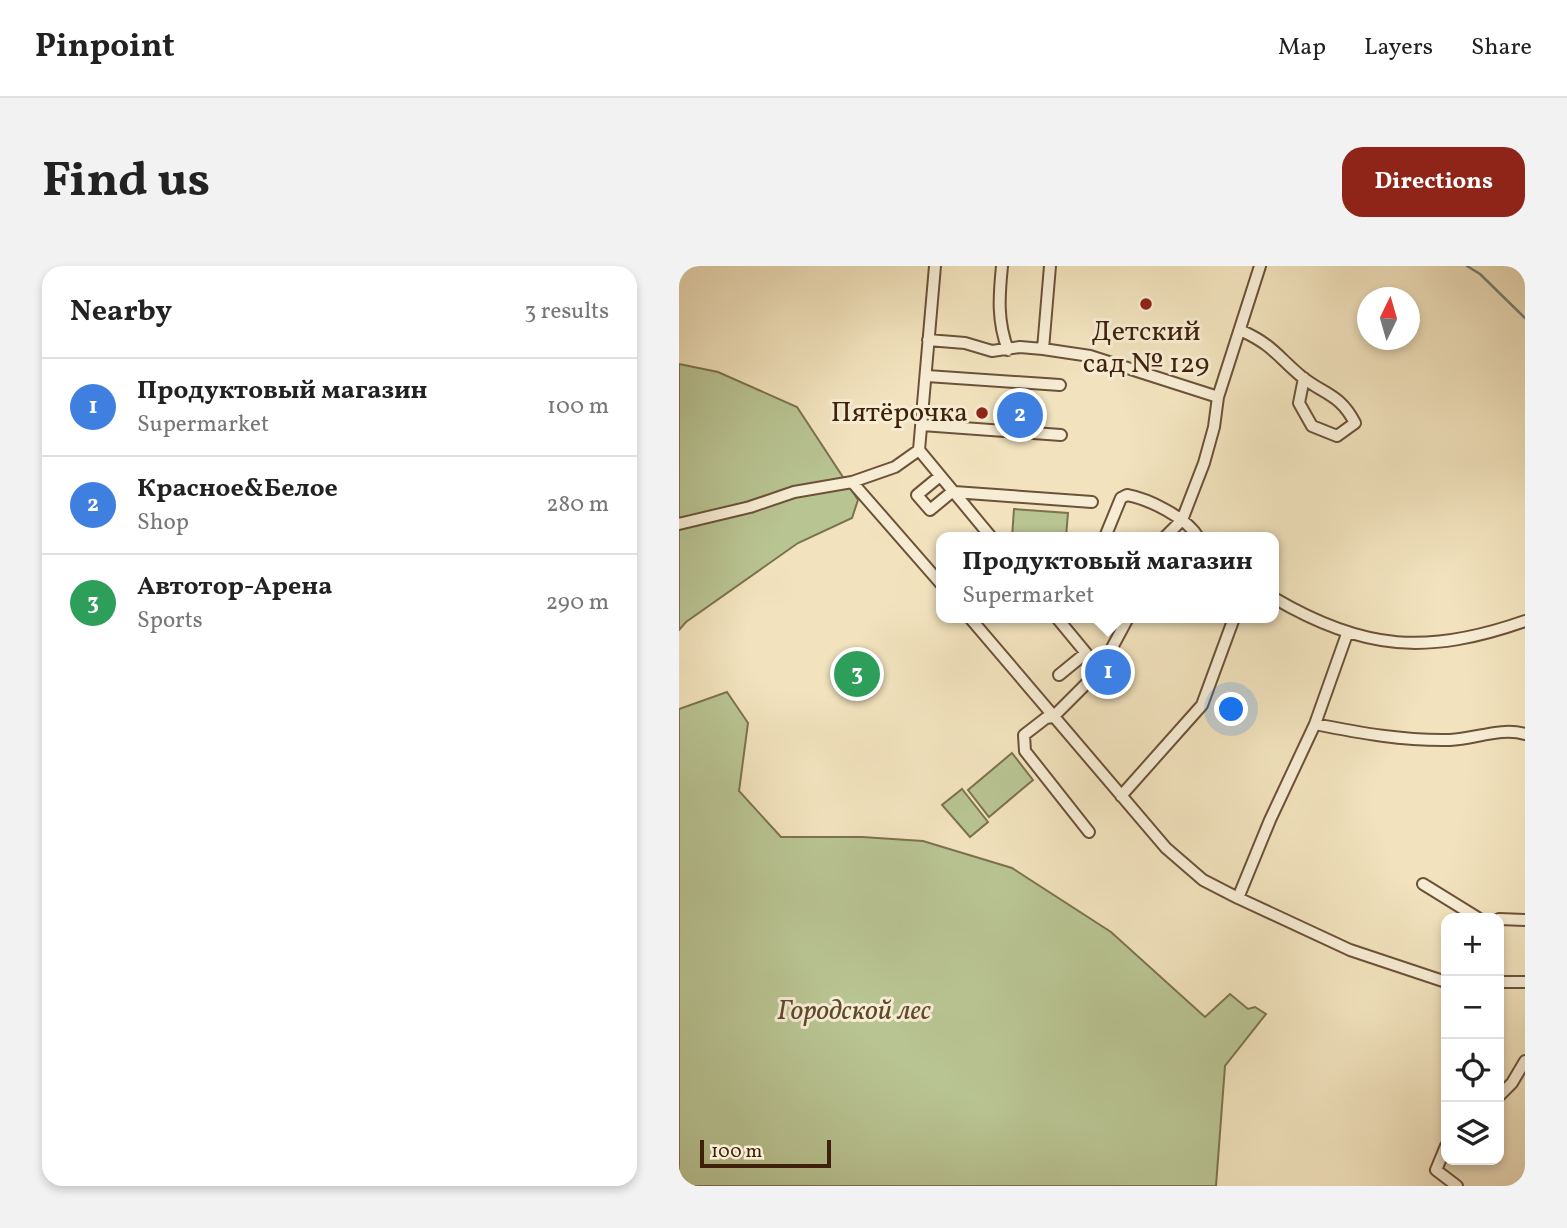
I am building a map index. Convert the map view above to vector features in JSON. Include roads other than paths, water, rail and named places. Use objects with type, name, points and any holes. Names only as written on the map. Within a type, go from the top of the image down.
[{"type":"street","points":[[935,266],[919,450],[987,532]]},
{"type":"street","points":[[1002,266],[999,319],[1008,350]]},
{"type":"street","points":[[1043,349],[1050,266]]},
{"type":"street","points":[[1170,532],[1182,520],[1204,463],[1214,427],[1218,397],[1242,331],[1260,266]]},
{"type":"street","points":[[1242,331],[1268,343],[1304,378],[1331,393],[1347,408],[1355,423],[1337,436],[1312,425],[1299,402],[1304,378]]},
{"type":"street","points":[[928,340],[965,343],[992,351],[1020,347],[1090,356],[1218,397]]},
{"type":"street","points":[[927,376],[1059,385]]},
{"type":"street","points":[[922,425],[1061,435]]},
{"type":"street","points":[[679,524],[750,507],[794,492],[852,482],[895,467],[919,450]]},
{"type":"street","points":[[940,476],[918,495],[930,510],[953,492],[1092,502]]},
{"type":"street","points":[[852,482],[936,578]]},
{"type":"street","points":[[1107,532],[1121,498],[1127,495],[1182,520],[1195,532]]},
{"type":"street","points":[[1279,600],[1347,634],[1402,643],[1442,643],[1479,637],[1525,621]]},
{"type":"street","points":[[973,623],[1121,796],[1175,856],[1203,880],[1350,950],[1441,980]]},
{"type":"street","points":[[1061,623],[1100,670]]},
{"type":"street","points":[[1089,832],[1025,751],[1024,735],[1047,718],[1053,717],[1100,670],[1125,623]]},
{"type":"street","points":[[1121,796],[1202,705],[1232,623]]},
{"type":"street","points":[[1238,898],[1269,820],[1315,724],[1347,634]]},
{"type":"street","points":[[1059,675],[1086,653]]},
{"type":"street","points":[[1315,724],[1376,737],[1451,740],[1513,731],[1525,734]]},
{"type":"street","points":[[1423,884],[1470,913]]},
{"type":"street","points":[[1504,919],[1525,920]]},
{"type":"street","points":[[1504,982],[1525,982]]},
{"type":"street","points":[[1504,1091],[1525,1061]]},
{"type":"street","points":[[1441,1158],[1436,1170],[1457,1186]]},
{"type":"waterway","points":[[1467,266],[1480,274],[1525,318]]},
{"type":"place","name":"Детский сад № 129","points":[[1146,304]]},
{"type":"place","name":"Пятёрочка","points":[[982,413]]},
{"type":"place","name":"Красное&Белое","points":[[1020,415]]},
{"type":"place","name":"Продуктовый магазин","points":[[1108,672]]},
{"type":"place","name":"Автотор-Арена","points":[[857,674]]},
{"type":"park label","name":"Городской лес","points":[[854,1011]]}]
